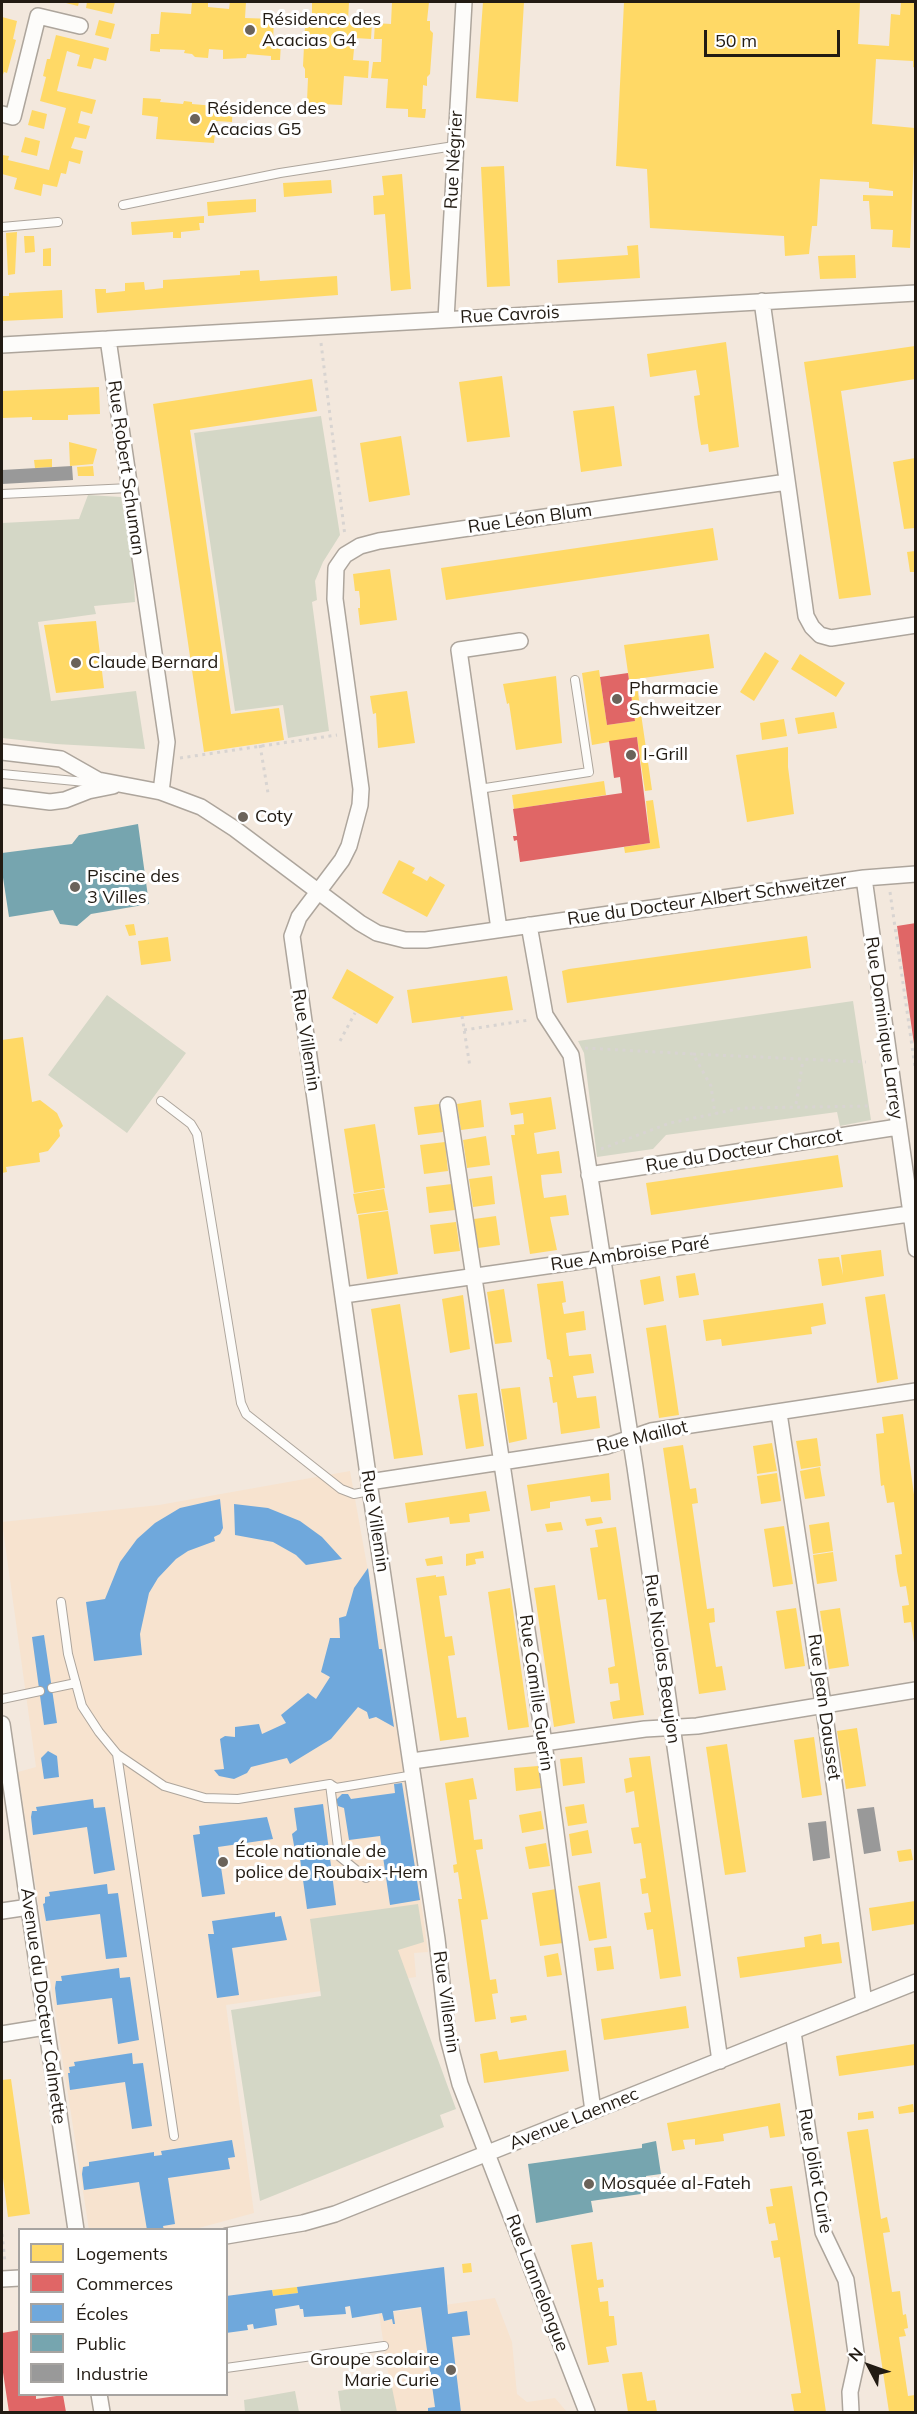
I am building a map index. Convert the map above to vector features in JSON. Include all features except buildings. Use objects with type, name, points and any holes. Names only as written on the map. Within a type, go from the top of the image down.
[{"type":"street","name":"Rue Négrier","points":[[446,319],[454,146],[464,2]]},
{"type":"street","points":[[2,114],[13,117],[38,16],[80,26]]},
{"type":"street","name":"Rue Cavrois","points":[[2,345],[915,293]]},
{"type":"street","points":[[762,301],[806,616],[820,635],[831,638],[915,625]]},
{"type":"street","name":"Rue Robert Schuman","points":[[106,339],[167,742],[161,792]]},
{"type":"street","name":"Rue Léon Blum","points":[[351,551],[379,542],[787,482]]},
{"type":"street","name":"Rue Villemin","points":[[351,551],[345,555],[336,568],[334,584],[361,789],[360,805],[349,846],[296,923],[292,943],[413,1768],[448,2038],[460,2085],[487,2153]]},
{"type":"street","points":[[499,929],[459,650],[520,641]]},
{"type":"street","points":[[2,752],[61,759],[87,775],[115,785]]},
{"type":"street","points":[[2,796],[50,802],[115,785]]},
{"type":"street","name":"Rue du Docteur Albert Schweitzer","points":[[115,785],[161,792],[192,803],[218,817],[360,923],[391,938],[426,940],[864,878],[915,874]]},
{"type":"street","name":"Rue Dominique Larrey","points":[[864,878],[898,1127],[913,1213],[915,1249]]},
{"type":"street","points":[[529,925],[546,1018],[571,1054],[596,1174],[602,1258]]},
{"type":"street","name":"Rue Camille Guerin","points":[[447,1105],[544,1743],[593,2111]]},
{"type":"street","name":"Rue du Docteur Charcot","points":[[596,1174],[898,1127]]},
{"type":"street","name":"Rue Ambroise Paré","points":[[344,1295],[913,1213]]},
{"type":"street","name":"Rue Nicolas Beaujon","points":[[602,1258],[635,1467],[720,2061]]},
{"type":"street","name":"Rue Maillot","points":[[370,1487],[501,1461],[607,1446],[651,1431],[915,1391]]},
{"type":"street","name":"Rue Jean Dausset","points":[[779,1413],[824,1704],[864,2002]]},
{"type":"street","points":[[413,1768],[544,1743],[671,1727],[697,1726],[915,1690]]},
{"type":"street","name":"Avenue du Docteur Calmette","points":[[2,1725],[76,2228]]},
{"type":"street","points":[[2,1911],[29,1907]]},
{"type":"street","name":"Avenue Laennec","points":[[228,2236],[303,2223],[335,2214],[915,1982]]},
{"type":"street","points":[[2,2034],[45,2027]]},
{"type":"street","name":"Rue Joliot Curie","points":[[793,2032],[823,2232],[846,2280],[857,2360],[850,2392],[851,2412]]},
{"type":"street","name":"Rue Lannelongue","points":[[487,2153],[587,2412]]},
{"type":"street","points":[[2,2279],[18,2278]]},
{"type":"street","points":[[99,2396],[102,2412]]},
{"type":"lane","points":[[123,205],[280,173],[454,146]]},
{"type":"lane","points":[[2,227],[57,222]]},
{"type":"lane","points":[[2,494],[130,488]]},
{"type":"lane","points":[[479,789],[589,772],[575,680]]},
{"type":"lane","points":[[2,774],[115,785]]},
{"type":"lane","points":[[161,1101],[186,1120],[197,1134],[241,1403],[246,1414],[341,1489],[354,1494],[370,1487]]},
{"type":"lane","points":[[61,1602],[68,1654],[82,1706],[117,1754],[164,1786],[205,1798],[238,1799],[330,1784],[336,1788],[413,1768]]},
{"type":"lane","points":[[52,1688],[76,1683]]},
{"type":"lane","points":[[2,1699],[40,1691]]},
{"type":"lane","points":[[117,1754],[174,2136]]},
{"type":"lane","points":[[330,1784],[339,1856],[366,1878]]},
{"type":"lane","points":[[228,2368],[384,2346]]},
{"type":"path","points":[[320,327],[343,532],[351,551]]},
{"type":"path","points":[[166,758],[353,732]]},
{"type":"path","points":[[260,746],[268,793]]},
{"type":"path","points":[[898,891],[890,892],[915,1074]]},
{"type":"path","points":[[340,1041],[355,1013]]},
{"type":"path","points":[[462,1016],[470,1067]]},
{"type":"path","points":[[464,1030],[546,1018]]},
{"type":"path","points":[[571,1054],[581,1047],[866,1062]]},
{"type":"path","points":[[693,1054],[711,1086],[715,1114]]},
{"type":"path","points":[[796,1104],[803,1060]]},
{"type":"path","points":[[596,1174],[598,1150],[670,1123],[775,1106],[872,1106]]},
{"type":"path","points":[[2,2234],[6,2264],[13,2263]]},
{"type":"shaded area","name":"École nationale de police de Roubaix-Hem","points":[[350,1471],[399,1743],[428,1952],[414,1953],[416,1977],[226,2005],[254,2213],[199,2228],[89,2228],[18,1772],[36,1767],[2,1522],[159,1505]]},
{"type":"shaded area","name":"Groupe scolaire Marie Curie","points":[[495,2298],[512,2342],[517,2394],[527,2402],[555,2398],[567,2412],[394,2412],[379,2314]]},
{"type":"green space","points":[[321,416],[340,535],[323,562],[315,581],[317,600],[312,602],[329,731],[288,738],[283,705],[235,711],[194,433]]},
{"type":"green space","points":[[88,495],[121,497],[133,563],[135,602],[94,606],[96,614],[38,622],[51,701],[136,691],[145,749],[56,744],[2,738],[2,523],[79,519]]},
{"type":"green space","points":[[107,995],[186,1053],[127,1133],[48,1075]]},
{"type":"green space","points":[[853,1001],[871,1120],[840,1126],[837,1112],[666,1135],[653,1149],[597,1157],[584,1053],[578,1041]]},
{"type":"green space","points":[[418,1904],[424,1942],[398,1950],[456,2109],[440,2115],[444,2127],[260,2201],[231,2010],[321,1996],[310,1919]]},
{"type":"green space","points":[[391,2383],[397,2412],[341,2412],[338,2391]]},
{"type":"green space","points":[[295,2391],[299,2412],[245,2412],[244,2400]]},
{"type":"place","name":"Résidence des Acacias G4","points":[[250,30]]},
{"type":"place","name":"Résidence des Acacias G5","points":[[195,119]]},
{"type":"place","name":"Claude Bernard","points":[[76,663]]},
{"type":"place","name":"Pharmacie Schweitzer","points":[[617,699]]},
{"type":"place","name":"I-Grill","points":[[631,755]]},
{"type":"place","name":"Coty","points":[[243,817]]},
{"type":"place","name":"Piscine des 3 Villes","points":[[75,887]]},
{"type":"place","name":"École nationale de police de Roubaix-Hem","points":[[223,1862]]},
{"type":"place","name":"Mosquée al-Fateh","points":[[589,2184]]},
{"type":"place","name":"Groupe scolaire Marie Curie","points":[[451,2370]]}]
